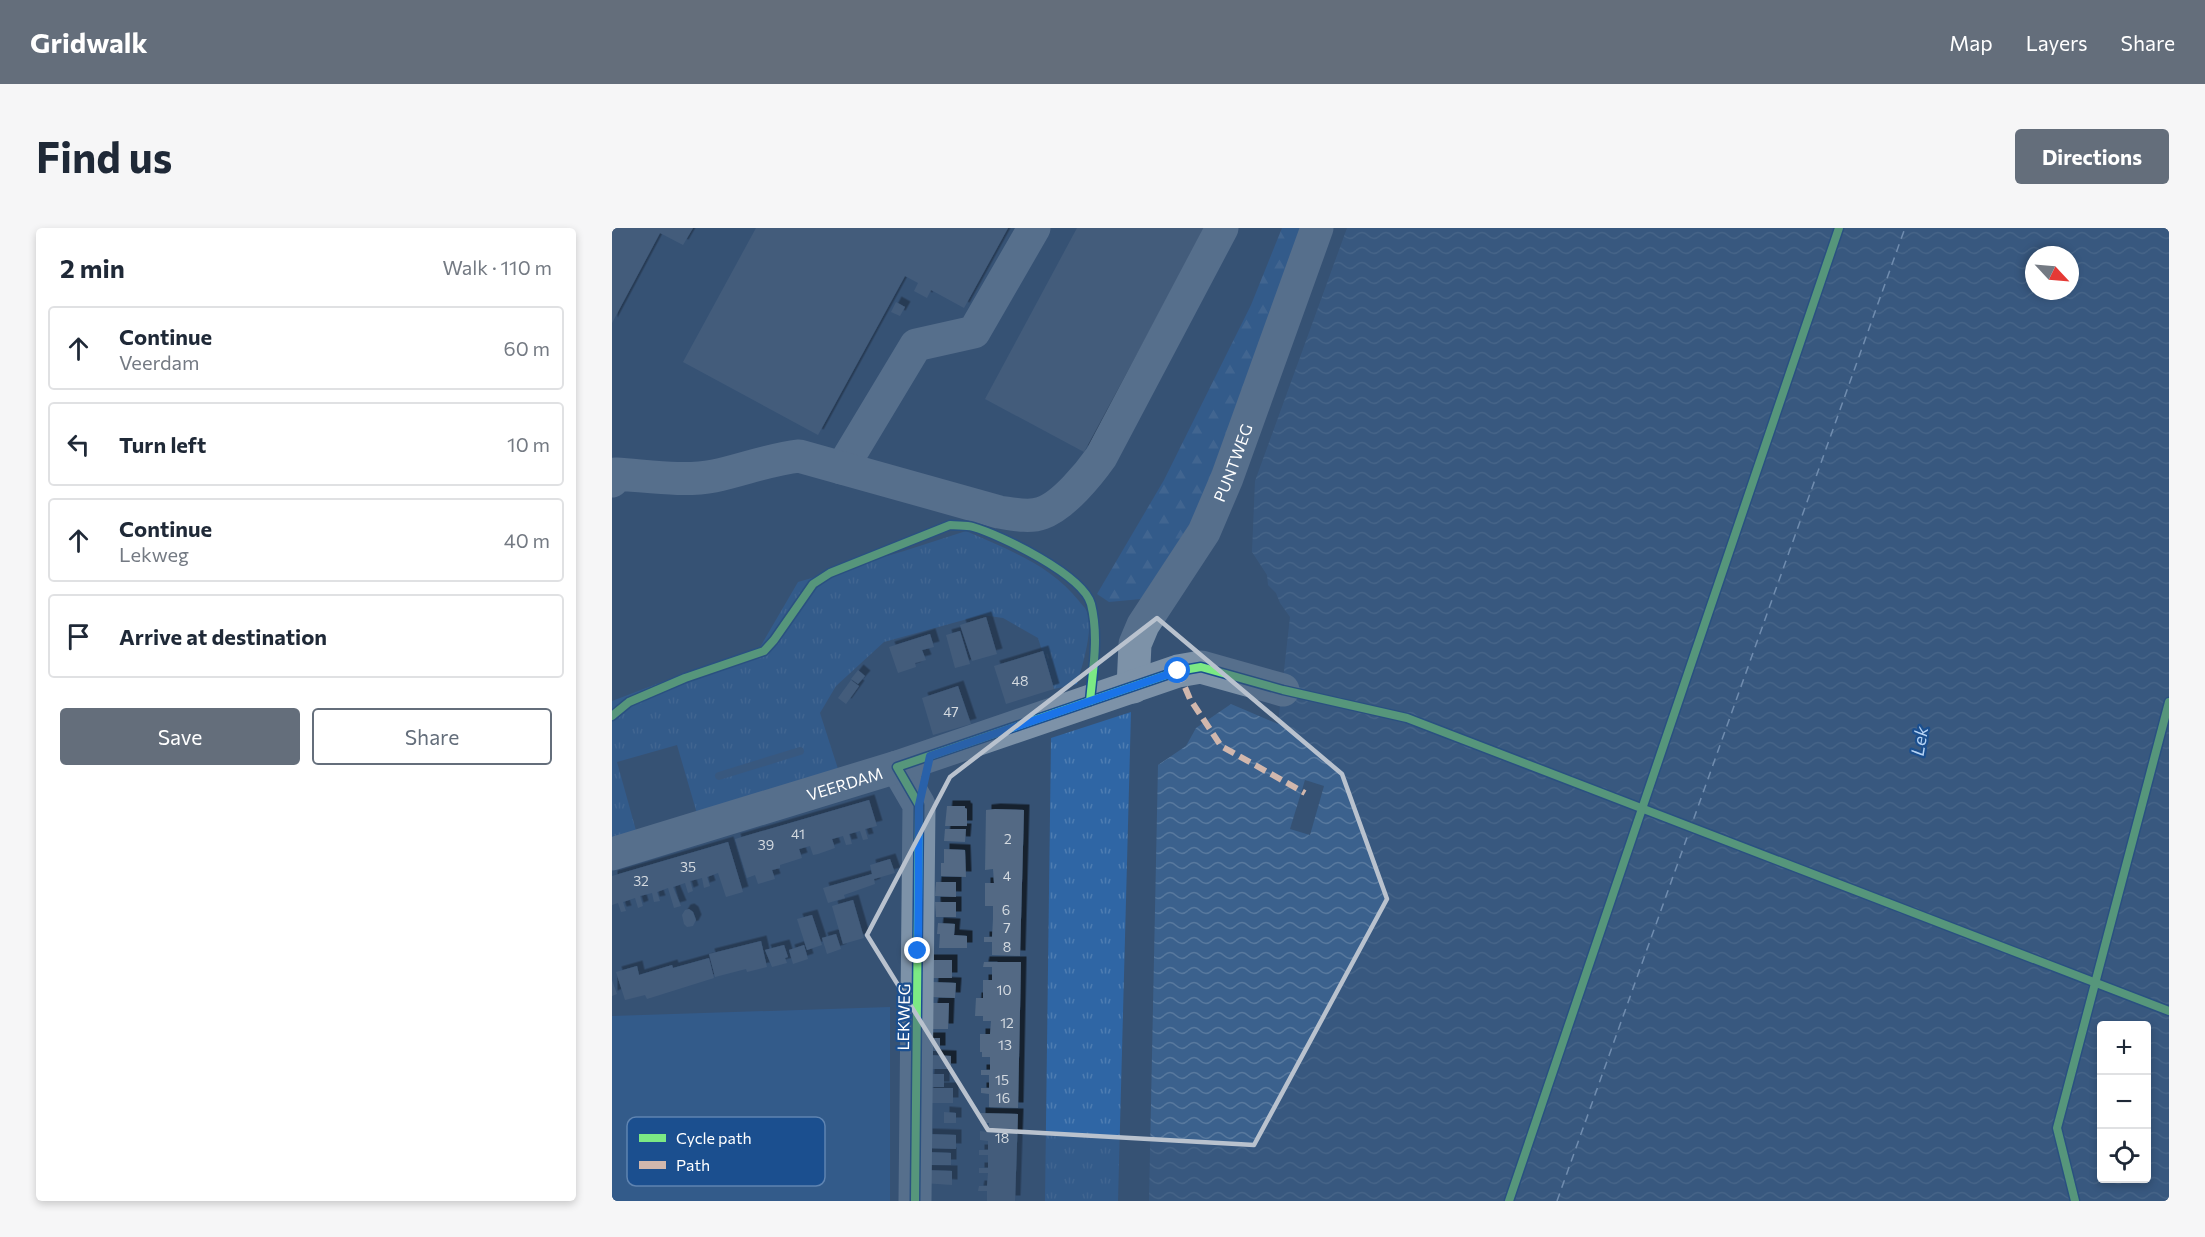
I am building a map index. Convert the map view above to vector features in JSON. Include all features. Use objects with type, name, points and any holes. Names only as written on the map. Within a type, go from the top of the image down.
[{"type":"street","points":[[842,468],[915,345],[974,332],[1034,228]]},
{"type":"street","points":[[613,475],[696,478],[713,476],[781,458],[799,456],[999,512],[1032,515],[1043,513],[1059,502],[1089,474],[1101,457],[1222,228]]},
{"type":"street","name":"PUNTWEG","points":[[1133,687],[1136,644],[1143,625],[1204,532],[1227,478],[1317,228]]},
{"type":"street","name":"VEERDAM","points":[[612,854],[897,767],[1178,671],[1201,668],[1283,690]]},
{"type":"street","name":"LEKWEG","points":[[897,767],[919,805],[915,1201]]},
{"type":"highlighted area","points":[[1157,618],[1342,774],[1387,899],[1254,1145],[988,1130],[867,935],[950,777]]},
{"type":"green space","points":[[1282,228],[1306,228],[1217,483],[1141,599],[1109,602],[1097,594],[1164,480],[1251,305]]},
{"type":"green space","points":[[966,531],[1042,568],[1068,588],[1085,608],[1089,619],[1088,638],[1077,684],[1054,689],[1038,638],[1003,618],[982,615],[884,642],[836,686],[820,713],[840,775],[698,817],[677,745],[617,762],[637,834],[612,842],[612,701],[691,671],[759,649],[798,582]]},
{"type":"green space","points":[[1131,712],[1118,1201],[1045,1201],[1051,738]]},
{"type":"green space","points":[[890,1007],[890,1201],[612,1201],[612,1016]]},
{"type":"water","name":"Lek","points":[[1347,228],[2169,228],[2169,1201],[1149,1201],[1158,765],[1186,746],[1196,728],[1231,704],[1278,724],[1290,617],[1276,593],[1268,585],[1267,575],[1252,552],[1255,481]]},
{"type":"pier","points":[[1305,780],[1324,786],[1310,835],[1290,829]]},
{"type":"building","points":[[612,228],[693,228],[683,245],[660,233],[612,323]]},
{"type":"building","points":[[756,228],[1008,228],[964,308],[931,290],[927,298],[914,291],[918,283],[905,276],[818,435],[683,362]]},
{"type":"building","points":[[1077,228],[1205,228],[1084,452],[985,399]]},
{"type":"building","points":[[896,302],[905,307],[900,316],[891,312]]},
{"type":"building","points":[[986,617],[997,654],[972,661],[960,625]]},
{"type":"building","points":[[960,631],[970,664],[955,668],[946,635]]},
{"type":"building","points":[[930,634],[934,647],[922,650],[926,660],[915,663],[916,667],[898,673],[889,647]]},
{"type":"building","points":[[1043,651],[1054,689],[1006,704],[994,666]]},
{"type":"building","points":[[858,670],[865,676],[858,684],[851,679]]},
{"type":"building","points":[[851,680],[859,686],[846,704],[838,698]]},
{"type":"building","points":[[958,686],[971,724],[933,735],[922,698]]},
{"type":"building","points":[[869,800],[877,826],[865,829],[868,839],[863,840],[860,831],[849,834],[852,844],[846,845],[843,836],[832,839],[835,848],[818,854],[813,855],[810,846],[799,849],[802,858],[772,870],[775,879],[758,884],[755,875],[747,878],[735,839]]},
{"type":"building","points":[[947,806],[965,806],[967,826],[945,826]]},
{"type":"building","points":[[986,810],[1024,810],[1020,956],[992,955],[992,942],[984,942],[984,937],[992,937],[993,919],[993,906],[985,906],[985,883],[994,883],[993,869],[985,870]]},
{"type":"building","points":[[945,829],[966,829],[965,842],[944,841]]},
{"type":"building","points":[[728,842],[743,892],[726,897],[718,873],[707,877],[710,886],[704,888],[702,878],[690,881],[693,891],[688,893],[685,883],[673,887],[681,906],[674,908],[668,888],[657,892],[660,901],[654,902],[652,893],[640,896],[643,906],[638,908],[635,898],[623,902],[626,911],[621,912],[618,903],[612,905],[612,876]]},
{"type":"building","points":[[944,849],[965,850],[966,877],[941,876]]},
{"type":"building","points":[[890,859],[895,873],[874,879],[875,884],[828,903],[823,888],[872,874],[870,865]]},
{"type":"building","points":[[936,882],[956,882],[956,897],[935,896]]},
{"type":"building","points":[[853,900],[864,938],[843,944],[832,906]]},
{"type":"building","points":[[935,902],[956,902],[956,917],[936,917]]},
{"type":"building","points":[[689,909],[696,920],[693,926],[687,927],[682,915],[685,910]]},
{"type":"building","points":[[812,915],[822,945],[807,950],[797,919]]},
{"type":"building","points":[[938,923],[955,924],[954,935],[967,936],[967,948],[939,948]]},
{"type":"building","points":[[836,934],[841,949],[827,954],[822,938]]},
{"type":"building","points":[[761,941],[767,967],[747,972],[746,969],[715,977],[709,954]]},
{"type":"building","points":[[784,945],[788,957],[785,958],[787,963],[772,967],[765,950]]},
{"type":"building","points":[[804,945],[808,959],[793,964],[789,950]]},
{"type":"building","points":[[709,958],[714,978],[647,999],[645,995],[625,1000],[616,972],[637,966],[639,975],[672,965],[673,968]]},
{"type":"building","points":[[928,960],[952,960],[952,978],[928,978]]},
{"type":"building","points":[[984,962],[1021,962],[1018,1108],[989,1107],[989,1094],[981,1093],[981,1088],[989,1088],[989,1075],[981,1075],[981,1070],[990,1070],[990,1057],[982,1057],[982,1052],[980,1052],[980,1034],[990,1034],[991,1021],[983,1021],[983,1016],[975,1016],[976,998],[983,998],[983,980],[992,980],[992,967],[983,967]]},
{"type":"building","points":[[612,980],[617,994],[612,996]]},
{"type":"building","points":[[933,982],[956,983],[955,998],[932,997]]},
{"type":"building","points":[[933,1003],[949,1003],[948,1029],[928,1029]]},
{"type":"building","points":[[925,1038],[940,1038],[940,1051],[926,1051]]},
{"type":"building","points":[[926,1055],[951,1056],[951,1069],[926,1069]]},
{"type":"building","points":[[929,1074],[944,1074],[944,1087],[928,1087]]},
{"type":"building","points":[[928,1088],[953,1088],[953,1103],[928,1103]]},
{"type":"building","points":[[944,1112],[956,1113],[956,1123],[944,1123]]},
{"type":"building","points":[[980,1113],[1018,1114],[1015,1201],[987,1201],[987,1191],[978,1191],[979,1186],[987,1186],[988,1173],[979,1173],[979,1168],[988,1168],[988,1155],[979,1155],[979,1150],[988,1150],[988,1141],[980,1140],[980,1131],[988,1132],[989,1123],[980,1123]]},
{"type":"building","points":[[927,1134],[956,1135],[956,1149],[927,1148]]},
{"type":"building","points":[[926,1152],[951,1153],[951,1165],[926,1165]]},
{"type":"building","points":[[923,1170],[952,1171],[952,1185],[923,1183]]},
{"type":"waterway","points":[[719,776],[800,751]]},
{"type":"ferry route","points":[[1509,1201],[1839,228]]},
{"type":"ferry route","points":[[1557,1201],[1905,228]]},
{"type":"ferry route","points":[[1298,693],[1407,718],[2169,1011]]},
{"type":"ferry route","points":[[2075,1201],[2057,1128],[2169,702]]},
{"type":"marked path","points":[[1178,671],[1190,699],[1221,746],[1305,793]]},
{"type":"cycle path","points":[[1509,1201],[1839,228]]},
{"type":"cycle path","points":[[612,716],[629,702],[685,678],[764,651],[813,584],[830,573],[950,525],[967,526],[986,531],[1021,547],[1058,569],[1085,593],[1091,604],[1095,628],[1090,701]]},
{"type":"cycle path","points":[[915,1201],[919,805],[897,767],[1178,671],[1201,667],[1283,690],[1407,718],[2169,1011]]},
{"type":"cycle path","points":[[2075,1201],[2057,1128],[2169,702]]},
{"type":"route","points":[[918,951],[919,805],[930,756],[1178,671]]}]
